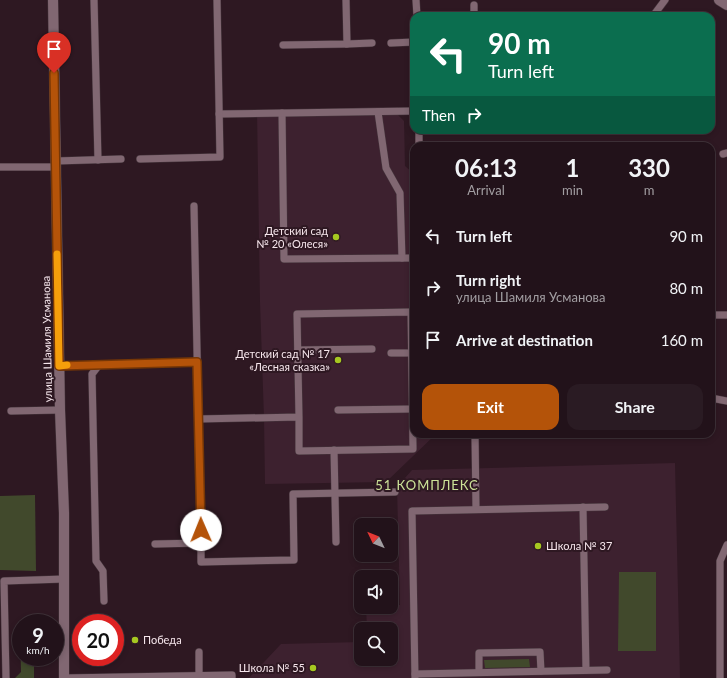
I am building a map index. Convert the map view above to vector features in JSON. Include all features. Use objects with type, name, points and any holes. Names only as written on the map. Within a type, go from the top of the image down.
[{"type":"street","name":"улица Шамиля Усманова","points":[[53,0],[59,366],[64,513],[64,678]]},
{"type":"street","points":[[719,0],[727,5]]},
{"type":"lane","points":[[94,0],[98,160]]},
{"type":"lane","points":[[140,159],[220,157],[217,0]]},
{"type":"lane","points":[[346,0],[347,44]]},
{"type":"lane","points":[[416,0],[417,12]]},
{"type":"lane","points":[[656,12],[665,0]]},
{"type":"lane","points":[[474,4],[474,12]]},
{"type":"lane","points":[[391,43],[410,42]]},
{"type":"lane","points":[[284,45],[372,43]]},
{"type":"lane","points":[[219,114],[410,111]]},
{"type":"lane","points":[[378,112],[386,168],[400,193],[402,258]]},
{"type":"lane","points":[[282,113],[284,259],[410,258]]},
{"type":"lane","points":[[0,167],[121,159]]},
{"type":"lane","points":[[194,206],[201,562],[294,560],[292,494],[395,492]]},
{"type":"lane","points":[[410,312],[297,314],[300,451],[413,449],[413,438]]},
{"type":"lane","points":[[715,315],[727,315]]},
{"type":"lane","points":[[298,350],[372,349]]},
{"type":"lane","points":[[392,353],[410,353]]},
{"type":"lane","points":[[59,366],[197,362]]},
{"type":"lane","points":[[99,365],[92,374],[96,561],[103,571],[104,601]]},
{"type":"lane","points":[[715,399],[727,401]]},
{"type":"lane","points":[[338,410],[410,409]]},
{"type":"lane","points":[[11,411],[60,410]]},
{"type":"lane","points":[[198,419],[299,417]]},
{"type":"lane","points":[[475,438],[476,509]]},
{"type":"lane","points":[[334,450],[336,542]]},
{"type":"lane","points":[[583,507],[586,670]]},
{"type":"lane","points":[[605,507],[412,511],[415,676],[479,672],[607,670]]},
{"type":"lane","points":[[155,544],[201,543]]},
{"type":"lane","points":[[720,678],[720,561],[727,545]]},
{"type":"lane","points":[[4,674],[4,582],[64,580]]},
{"type":"lane","points":[[199,652],[199,675]]},
{"type":"lane","points":[[479,672],[478,653],[540,652],[540,671]]},
{"type":"lane","points":[[64,678],[199,675],[232,675],[232,678]]},
{"type":"shaded area","points":[[398,107],[398,115],[404,121],[405,166],[410,170],[410,438],[432,438],[386,482],[265,484],[257,110]]},
{"type":"shaded area","name":"Школа № 37","points":[[675,463],[680,678],[249,678],[281,644],[354,642],[354,666],[398,666],[398,622],[367,622],[366,614],[398,614],[398,605],[400,605],[397,487],[412,470]]},
{"type":"green space","points":[[35,495],[36,571],[0,570],[0,496]]},
{"type":"green space","points":[[619,572],[656,572],[656,651],[618,651]]},
{"type":"green space","points":[[529,659],[530,667],[485,668],[484,660]]},
{"type":"green space","points":[[21,666],[34,666],[34,678],[15,678],[21,672]]},
{"type":"slow traffic","points":[[57,254],[59,366],[67,365]]},
{"type":"place","name":"Детский сад № 20 «Олеся»","points":[[336,237]]},
{"type":"place","name":"Детский сад № 17 «Лесная сказка»","points":[[338,360]]},
{"type":"place","name":"Школа № 37","points":[[538,546]]},
{"type":"place","name":"Победа","points":[[135,640]]},
{"type":"place","name":"Школа № 55","points":[[313,668]]},
{"type":"district","name":"51 КОМПЛЕКС","points":[[427,485]]},
{"type":"route","points":[[54,73],[59,366],[197,362],[201,530]]}]
